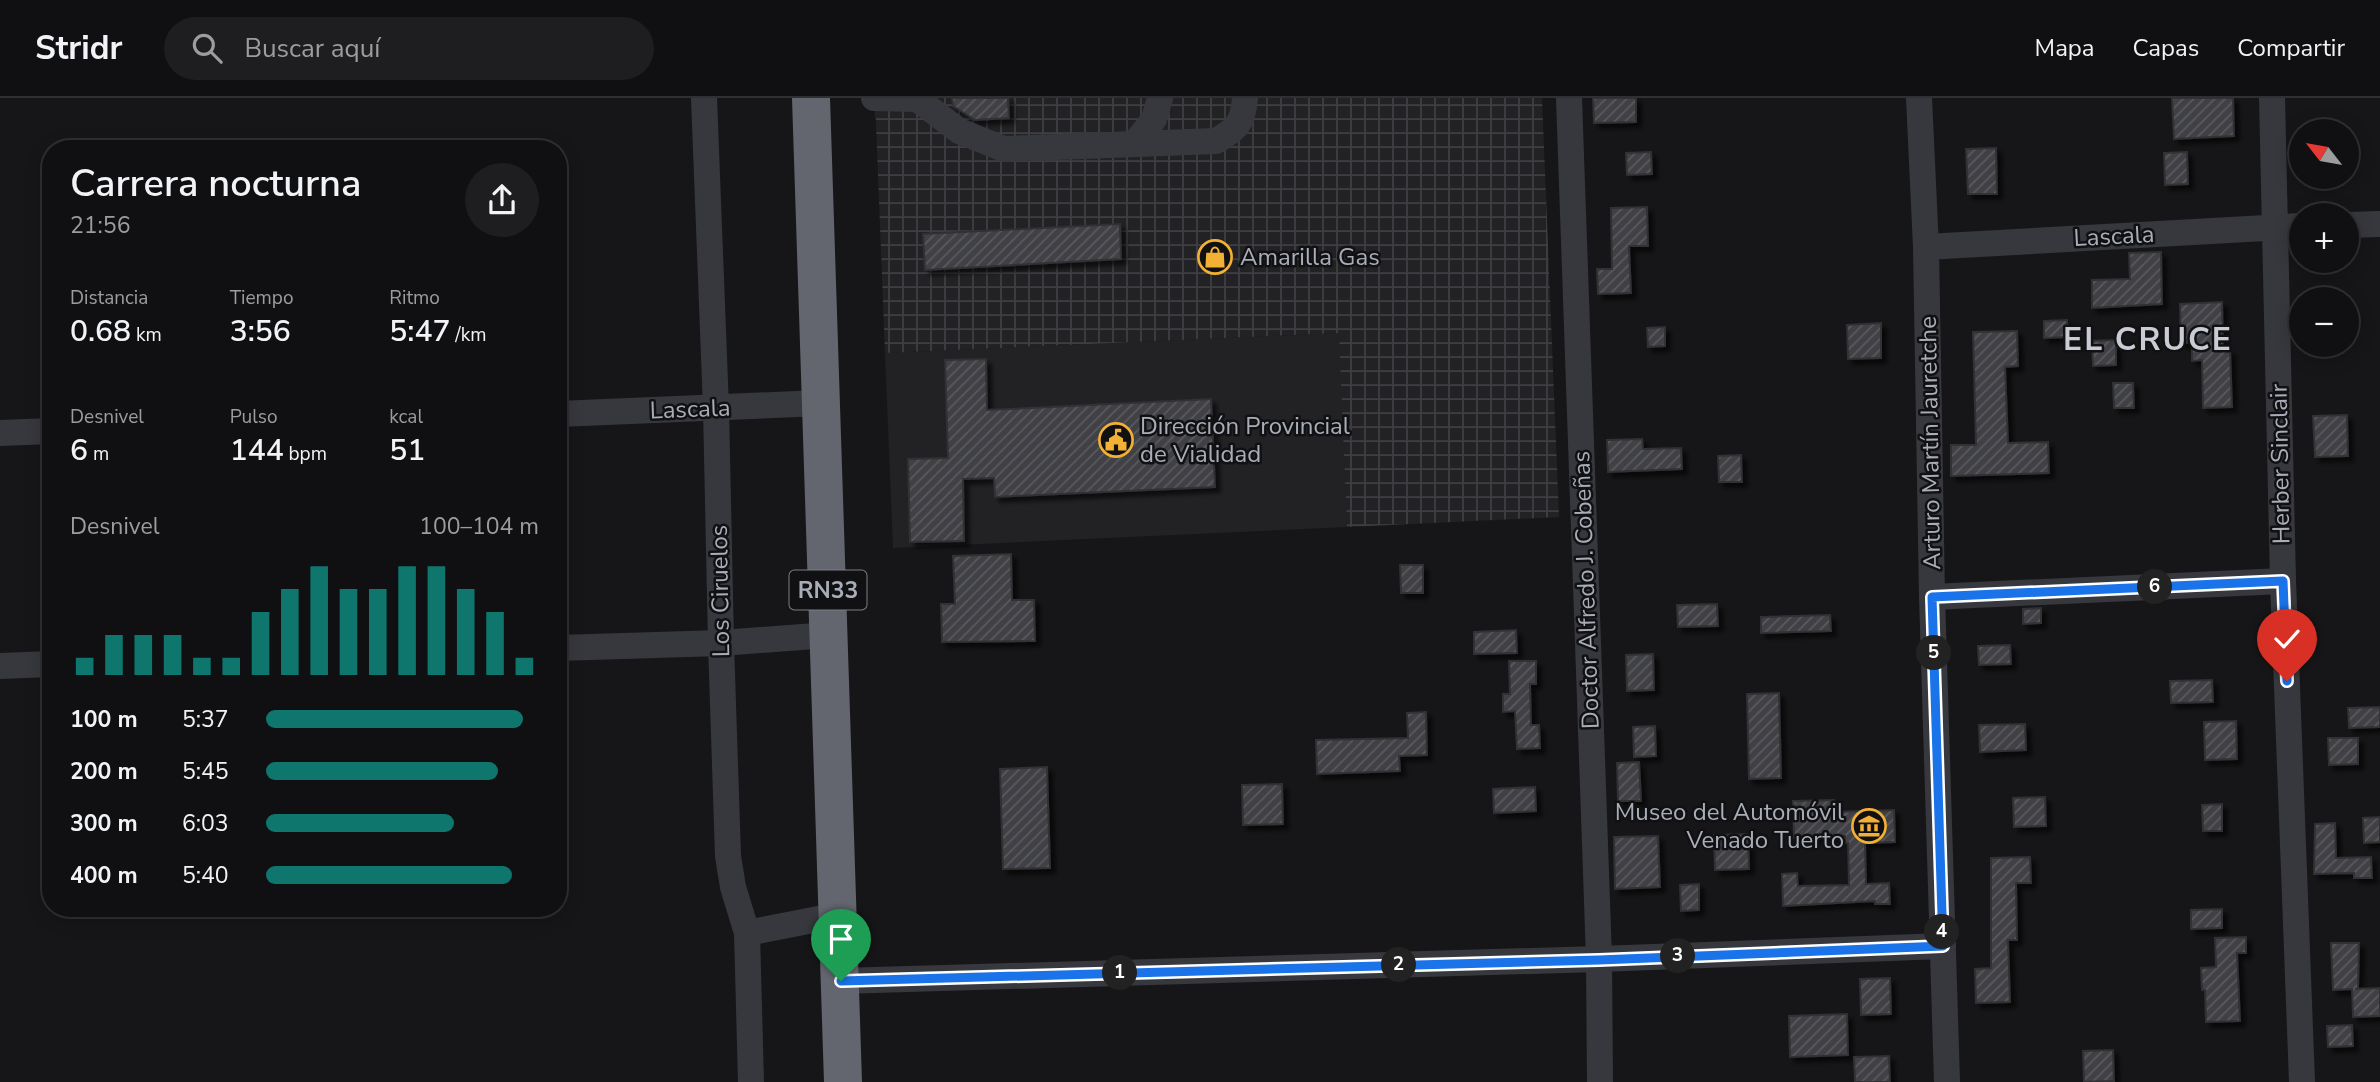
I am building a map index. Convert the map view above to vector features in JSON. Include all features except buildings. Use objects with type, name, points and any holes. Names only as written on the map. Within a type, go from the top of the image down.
[{"type":"highway","name":"RN33","points":[[811,98],[843,1082]]},
{"type":"street","name":"Los Ciruelos","points":[[704,98],[716,408],[728,856],[733,887],[747,933],[751,1082]]},
{"type":"street","points":[[874,98],[917,98],[959,131],[1004,149],[1216,141],[1235,130],[1244,112],[1245,98]]},
{"type":"street","points":[[1134,144],[1154,118],[1160,98]]},
{"type":"street","name":"Doctor Alfredo J. Cobeñas","points":[[1569,98],[1599,960],[1600,1082]]},
{"type":"street","name":"Arturo Martín Jauretche","points":[[1919,98],[1926,247],[1932,597],[1947,1082]]},
{"type":"street","name":"Herber Sinclair","points":[[2272,98],[2288,227],[2283,581],[2302,1082]]},
{"type":"street","points":[[2359,225],[2380,224]]},
{"type":"street","name":"Lascala","points":[[1926,247],[2288,227]]},
{"type":"street","name":"Lascala","points":[[567,414],[821,403]]},
{"type":"street","points":[[0,433],[42,431]]},
{"type":"street","points":[[1932,597],[2283,581]]},
{"type":"street","points":[[567,648],[721,643],[829,635]]},
{"type":"street","points":[[0,666],[42,664]]},
{"type":"street","points":[[747,933],[839,915]]},
{"type":"street","points":[[841,981],[1599,960],[1943,946]]},
{"type":"shaded area","name":"Amarilla Gas","points":[[875,98],[1542,98],[1559,517],[1347,527],[1339,333],[885,353]]},
{"type":"shaded area","name":"Dirección Provincial de Vialidad","points":[[1340,333],[1347,527],[893,548],[885,353]]},
{"type":"place","name":"Amarilla Gas","points":[[1215,257]]},
{"type":"place","name":"Dirección Provincial de Vialidad","points":[[1116,440]]},
{"type":"place","name":"Museo del Automóvil Venado Tuerto","points":[[1869,826]]},
{"type":"district","name":"EL CRUCE","points":[[2148,339]]},
{"type":"route","points":[[841,981],[1599,960],[1943,946],[1932,597],[2283,581],[2287,681]]}]
